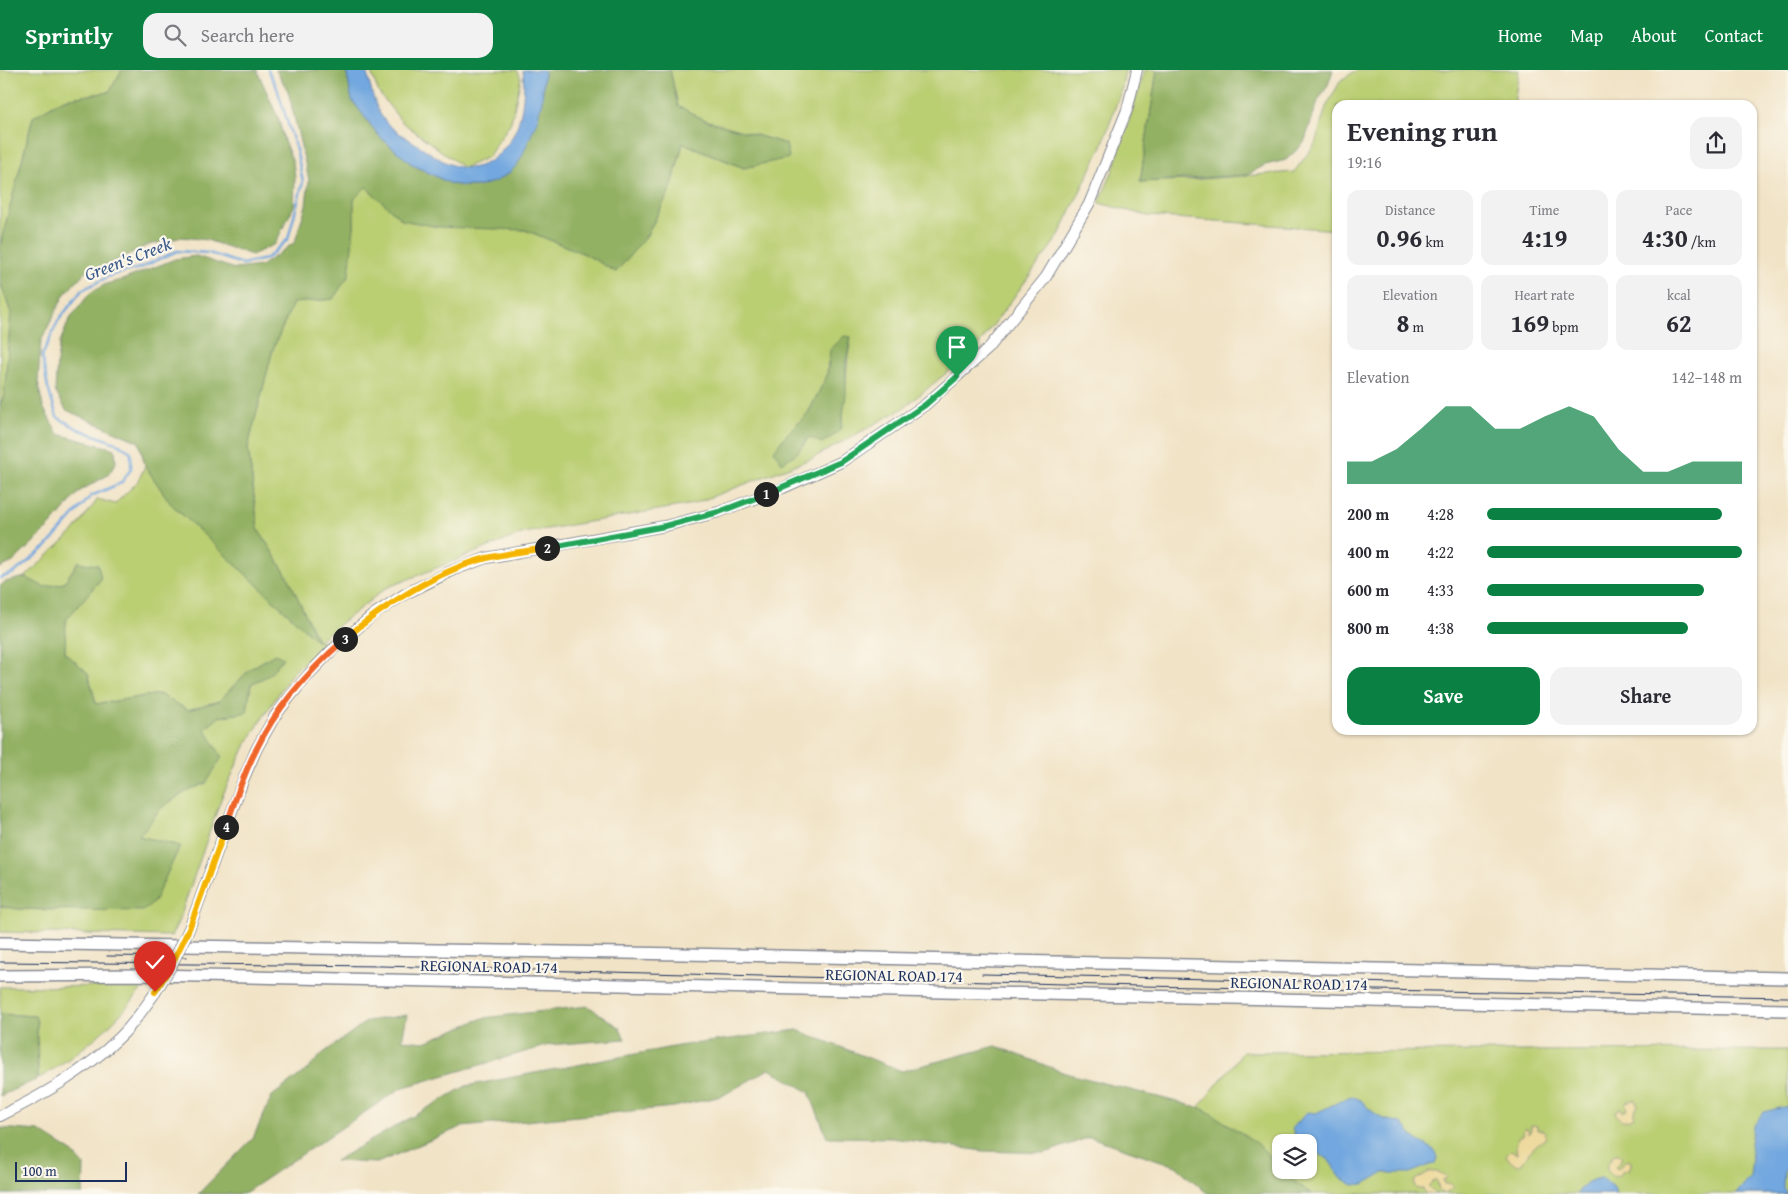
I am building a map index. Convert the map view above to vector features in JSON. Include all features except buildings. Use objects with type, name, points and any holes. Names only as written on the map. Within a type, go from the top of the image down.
[{"type":"highway","name":"REGIONAL ROAD 174","points":[[0,943],[684,954],[1788,978]]},
{"type":"highway","name":"REGIONAL ROAD 174","points":[[0,976],[151,975],[1788,1010]]},
{"type":"main road","points":[[0,1116],[73,1076],[108,1048],[134,1021],[155,992],[170,968],[189,929],[244,778],[257,748],[289,698],[309,674],[339,644],[374,614],[405,594],[454,570],[486,558],[665,526],[719,512],[783,488],[841,462],[925,405],[988,349],[1046,276],[1089,204],[1127,110],[1137,70]]},
{"type":"green space","points":[[0,70],[122,70],[109,92],[64,99],[33,117],[0,246]]},
{"type":"green space","points":[[122,70],[257,70],[279,120],[284,141],[293,162],[295,178],[294,206],[275,244],[252,255],[207,240],[182,237],[148,245],[113,262],[85,272],[64,295],[41,341],[38,382],[43,407],[58,434],[115,449],[116,463],[108,475],[80,491],[51,525],[13,562],[0,568],[0,405],[4,395],[11,313],[0,281],[0,246],[33,117],[64,99],[109,92]]},
{"type":"green space","points":[[276,70],[346,70],[352,100],[379,136],[413,165],[451,184],[481,186],[496,181],[509,173],[542,101],[544,70],[670,70],[678,106],[705,120],[786,144],[789,158],[744,168],[683,143],[672,186],[647,235],[616,272],[585,254],[525,230],[438,227],[402,220],[366,187],[354,199],[354,227],[349,275],[333,299],[293,303],[273,349],[248,447],[258,529],[289,579],[318,642],[171,504],[145,466],[139,442],[66,410],[55,391],[60,342],[69,320],[90,293],[106,284],[125,279],[175,259],[196,256],[235,269],[261,266],[295,242],[306,205],[309,180],[288,91]]},
{"type":"green space","points":[[370,70],[517,70],[521,78],[511,122],[488,157],[464,168],[402,122],[379,93]]},
{"type":"green space","points":[[670,70],[1125,70],[1122,87],[1102,146],[1058,237],[975,350],[902,409],[813,458],[693,504],[524,533],[386,588],[318,641],[323,643],[290,676],[246,744],[221,799],[179,920],[171,936],[0,932],[0,906],[19,909],[57,910],[153,902],[180,846],[139,836],[161,808],[185,792],[206,783],[205,729],[219,717],[247,712],[251,684],[269,675],[282,658],[275,654],[250,669],[219,701],[188,710],[159,694],[96,704],[88,673],[65,653],[65,620],[101,579],[78,562],[64,583],[44,587],[25,577],[74,531],[98,499],[115,504],[138,481],[145,466],[171,504],[317,640],[289,579],[258,529],[248,447],[273,349],[293,303],[333,299],[354,227],[353,199],[366,186],[402,220],[525,230],[585,254],[616,272],[647,235],[672,186],[683,143],[744,168],[786,144],[705,120],[678,106]],"holes":[[[851,338],[841,428],[809,437],[797,453],[786,436],[808,413],[827,376],[828,362]]]},
{"type":"green space","points":[[1145,70],[1157,70],[1140,182],[1294,172],[1315,144],[1326,107],[1341,80],[1357,70],[1412,72],[1425,70],[1519,70],[1515,100],[1332,100],[1332,230],[1148,216],[1099,203],[1113,170]]},
{"type":"green space","points":[[1157,70],[1333,70],[1328,85],[1318,101],[1304,143],[1286,160],[1265,165],[1247,175],[1140,182]]},
{"type":"green space","points":[[0,281],[11,313],[4,396],[0,405]]},
{"type":"green space","points":[[844,336],[851,337],[846,362],[846,394],[841,428],[836,434],[822,443],[809,437],[797,453],[782,463],[774,451],[785,436],[808,413],[827,376],[830,350]]},
{"type":"green space","points":[[78,562],[98,565],[101,579],[66,620],[65,653],[88,673],[96,704],[159,694],[188,710],[219,701],[250,669],[275,654],[283,658],[269,675],[251,684],[247,712],[219,717],[205,729],[222,757],[206,783],[185,792],[161,808],[139,836],[180,846],[154,902],[143,911],[18,909],[0,906],[0,586],[5,582],[25,577],[44,587],[64,583]]},
{"type":"green space","points":[[144,986],[109,1026],[82,1049],[38,1079],[37,1022],[35,1016],[0,1014],[0,987]]},
{"type":"green space","points":[[588,1006],[619,1027],[625,1039],[549,1045],[401,1088],[243,1194],[198,1194],[253,1138],[272,1096],[308,1069],[322,1054],[367,1021],[407,1015],[402,1040],[425,1042],[483,1018]]},
{"type":"green space","points":[[0,1014],[35,1016],[37,1022],[38,1079],[0,1096]]},
{"type":"green space","points":[[797,1030],[902,1071],[996,1046],[1065,1073],[1204,1109],[1257,1143],[1272,1159],[1272,1179],[1292,1179],[1312,1194],[1208,1194],[1176,1166],[1090,1137],[1045,1153],[983,1151],[892,1138],[827,1137],[809,1092],[769,1069],[722,1096],[674,1107],[461,1127],[377,1163],[335,1161],[466,1086],[678,1046]]},
{"type":"green space","points":[[1788,1050],[1788,1194],[1299,1194],[1277,1179],[1317,1179],[1317,1134],[1272,1134],[1272,1175],[1190,1118],[1243,1052]]},
{"type":"green space","points":[[0,1128],[39,1131],[71,1151],[84,1165],[83,1194],[0,1194]]},
{"type":"sand","points":[[1635,1100],[1638,1106],[1634,1111],[1634,1117],[1628,1120],[1621,1120],[1615,1113],[1620,1107],[1622,1112],[1627,1110],[1625,1103]]},
{"type":"sand","points":[[1531,1125],[1537,1126],[1537,1130],[1544,1130],[1546,1132],[1545,1139],[1526,1156],[1522,1164],[1514,1164],[1506,1155],[1511,1150],[1517,1154],[1518,1138],[1523,1136],[1524,1128],[1528,1129],[1529,1134],[1531,1132]]},
{"type":"sand","points":[[1614,1154],[1621,1156],[1621,1160],[1615,1167],[1617,1169],[1627,1160],[1631,1162],[1631,1165],[1629,1169],[1623,1170],[1621,1174],[1614,1177],[1607,1170],[1607,1165]]},
{"type":"sand","points":[[1429,1172],[1438,1172],[1448,1177],[1443,1181],[1444,1184],[1451,1184],[1453,1188],[1443,1194],[1439,1190],[1435,1179],[1428,1186],[1436,1194],[1426,1194],[1423,1189],[1417,1189],[1414,1185],[1415,1180]]},
{"type":"water","points":[[346,70],[366,70],[380,114],[392,128],[438,158],[459,167],[478,167],[494,158],[508,144],[521,114],[524,91],[523,70],[544,70],[542,101],[537,121],[522,156],[509,173],[496,181],[481,186],[451,184],[413,165],[379,136],[352,100]]},
{"type":"water","points":[[1351,1096],[1362,1101],[1369,1109],[1383,1119],[1402,1123],[1416,1139],[1434,1150],[1437,1158],[1435,1163],[1410,1173],[1383,1173],[1364,1184],[1353,1185],[1341,1178],[1328,1159],[1317,1153],[1317,1134],[1294,1134],[1292,1129],[1307,1112],[1316,1113]]},
{"type":"water","points":[[1788,1106],[1788,1167],[1784,1172],[1783,1187],[1787,1194],[1736,1194],[1750,1177],[1752,1159],[1750,1143],[1753,1127],[1763,1112]]},
{"type":"water","points":[[1602,1178],[1615,1189],[1615,1194],[1577,1194],[1587,1183]]},
{"type":"waterway","name":"Green's Creek","points":[[0,578],[14,573],[46,547],[91,496],[121,483],[131,469],[131,452],[116,443],[78,429],[57,417],[48,388],[42,356],[58,321],[82,290],[112,275],[140,268],[177,251],[209,253],[242,264],[266,259],[288,239],[303,182],[297,153],[277,88],[268,70]]},
{"type":"tram line","points":[[107,956],[187,957]]},
{"type":"tram line","points":[[0,962],[382,966],[1140,986],[1788,997]]},
{"type":"tram line","points":[[982,974],[1397,983]]},
{"type":"route","points":[[155,992],[170,968],[189,929],[244,778],[257,748],[276,716],[309,674],[332,650],[374,614],[405,594],[454,570],[486,558],[665,526],[719,512],[783,488],[841,462],[925,405],[957,377]]}]
